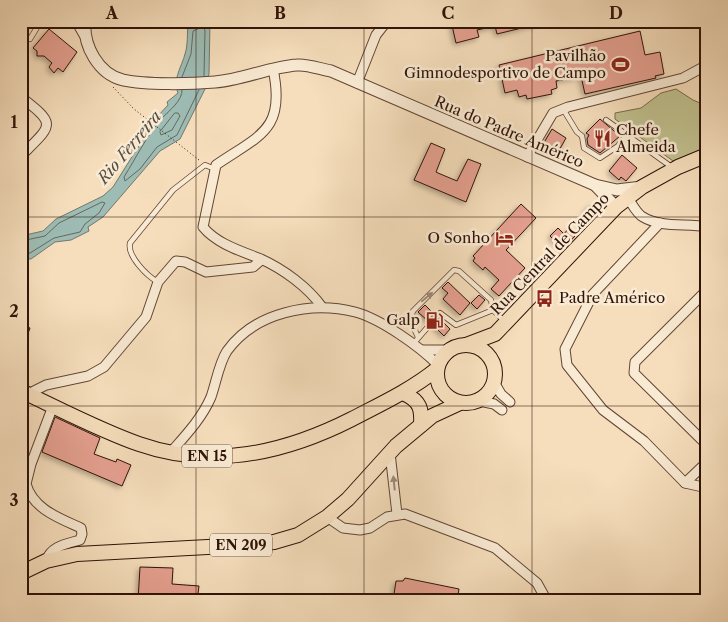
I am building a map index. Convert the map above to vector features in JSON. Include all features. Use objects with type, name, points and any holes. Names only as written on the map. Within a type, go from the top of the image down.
[{"type":"main road","name":"Rua Central de Campo","points":[[466,345],[495,334],[621,199],[674,169],[707,155]]},
{"type":"main road","name":"Rua Central de Campo","points":[[492,361],[495,334]]},
{"type":"main road","points":[[437,367],[440,389],[449,399],[460,403],[479,401],[490,391],[494,382],[492,361],[481,349],[466,345],[450,350]]},
{"type":"main road","name":"EN 15","points":[[24,393],[140,444],[195,456],[232,456],[259,453],[293,445],[332,429],[399,396],[423,380],[437,367],[450,350]]},
{"type":"main road","name":"EN 15","points":[[399,396],[420,389],[440,389]]},
{"type":"main road","name":"EN 209","points":[[426,421],[440,389]]},
{"type":"main road","points":[[399,396],[414,398],[420,405],[426,421]]},
{"type":"main road","name":"EN 209","points":[[23,567],[77,554],[274,542],[298,535],[327,518],[348,499],[390,453],[426,421],[460,403]]},
{"type":"street","points":[[76,21],[84,36]]},
{"type":"street","points":[[84,36],[85,21]]},
{"type":"street","points":[[357,83],[376,35],[387,21]]},
{"type":"street","name":"Rua do Padre Américo","points":[[84,36],[88,50],[106,70],[122,80],[141,82],[216,82],[299,65],[331,70],[357,83],[595,185],[621,199]]},
{"type":"street","points":[[527,156],[553,113],[683,78],[707,65]]},
{"type":"street","points":[[273,69],[277,104],[272,123],[263,133],[216,165],[203,227],[209,234],[232,247],[282,271],[316,298],[322,307]]},
{"type":"street","points":[[21,97],[46,116],[48,122],[46,130],[21,156]]},
{"type":"street","name":"Rua do Padre Américo","points":[[595,185],[621,199]]},
{"type":"street","points":[[621,199],[642,217],[660,223],[694,224],[707,227]]},
{"type":"street","points":[[660,223],[593,294],[565,349],[567,365],[603,410],[644,441],[685,483],[707,488]]},
{"type":"street","points":[[24,393],[46,385],[88,376],[104,366],[146,317],[158,282],[176,261],[185,262],[206,272],[253,267],[261,260]]},
{"type":"street","points":[[707,290],[634,362],[633,368],[634,373],[707,445]]},
{"type":"street","points":[[171,452],[199,420],[210,399],[226,351],[250,328],[280,314],[322,307],[356,313],[415,341],[437,367]]},
{"type":"street","points":[[422,350],[450,350]]},
{"type":"street","points":[[494,382],[501,394],[510,402]]},
{"type":"street","points":[[479,401],[494,404],[502,410]]},
{"type":"street","points":[[46,561],[48,554],[57,547],[80,540],[82,534],[80,528],[48,512],[28,491],[26,484],[31,464],[53,406]]},
{"type":"street","points":[[390,453],[398,514]]},
{"type":"street","points":[[685,483],[707,462]]},
{"type":"street","points":[[21,502],[28,491]]},
{"type":"street","points":[[327,518],[343,528],[360,530],[370,528],[387,517],[406,514],[495,548],[537,583],[547,601]]},
{"type":"lane","points":[[30,39],[41,21]]},
{"type":"lane","points":[[563,109],[577,132],[582,136],[584,148],[594,156],[600,158],[608,154],[627,135]]},
{"type":"lane","points":[[606,120],[674,169]]},
{"type":"lane","points":[[158,282],[146,273],[132,254],[130,243],[173,190],[206,165],[215,169]]},
{"type":"lane","points":[[415,341],[410,320],[413,311],[454,270],[459,271],[491,300],[493,310],[506,322]]},
{"type":"lane","points":[[415,341],[440,313],[456,325],[493,310]]},
{"type":"path","points":[[106,70],[107,77],[114,89],[134,109],[206,165]]},
{"type":"green space","points":[[676,89],[707,106],[707,147],[673,161],[615,119],[615,113],[641,108],[661,93]]},
{"type":"water","points":[[210,22],[209,74],[205,89],[180,139],[160,151],[103,217],[88,227],[89,231],[71,240],[55,242],[31,259],[21,259],[21,236],[43,231],[56,219],[103,196],[113,187],[157,117],[168,105],[167,102],[178,93],[176,83],[186,51],[188,25]]},
{"type":"building","points":[[451,21],[538,21],[538,24],[497,34],[495,26],[477,30],[479,37],[456,43]]},
{"type":"building","points":[[49,29],[77,52],[63,72],[58,68],[54,73],[49,67],[52,63],[44,56],[37,56],[37,51],[33,48]]},
{"type":"building","points":[[640,31],[645,55],[660,52],[664,74],[655,76],[656,78],[585,94],[581,76],[556,81],[557,88],[551,90],[552,94],[527,99],[526,95],[519,97],[517,90],[505,93],[499,65]]},
{"type":"building","name":"Chefe Almeida","points":[[600,119],[620,136],[600,153],[588,145],[587,139],[589,135],[586,133]]},
{"type":"building","points":[[552,129],[566,138],[557,154],[542,146]]},
{"type":"building","points":[[431,143],[445,149],[436,172],[457,181],[468,159],[481,164],[466,202],[414,180]]},
{"type":"building","points":[[622,155],[637,168],[626,181],[621,177],[619,180],[609,171]]},
{"type":"building","points":[[521,204],[536,218],[506,250],[525,268],[499,296],[491,289],[499,280],[485,267],[483,270],[473,261],[475,258],[473,256]]},
{"type":"building","points":[[592,204],[600,211],[590,218],[584,212]]},
{"type":"building","points":[[558,228],[564,234],[568,229],[575,236],[563,249],[550,236]]},
{"type":"building","points":[[448,282],[470,303],[460,315],[443,299],[448,293],[442,288]]},
{"type":"building","points":[[479,295],[485,300],[477,309],[471,303]]},
{"type":"building","points":[[425,305],[434,314],[428,321],[418,312]]},
{"type":"building","points":[[440,319],[450,329],[444,336],[434,326]]},
{"type":"building","points":[[21,324],[30,328],[21,352]]},
{"type":"building","points":[[55,417],[100,438],[94,454],[116,462],[117,459],[131,465],[122,486],[42,452]]},
{"type":"building","points":[[140,567],[173,568],[172,584],[199,586],[197,601],[138,601]]},
{"type":"building","points":[[405,578],[459,589],[457,601],[393,601],[396,581],[403,581]]},
{"type":"place","name":"Pavilhão Gimnodesportivo de Campo","points":[[620,65]]},
{"type":"place","name":"Chefe Almeida","points":[[602,139]]},
{"type":"place","name":"O Sonho","points":[[504,238]]},
{"type":"place","name":"Padre Américo","points":[[545,298]]},
{"type":"place","name":"Galp","points":[[434,320]]},
{"type":"water label","name":"Rio Ferreira","points":[[129,147]]}]
